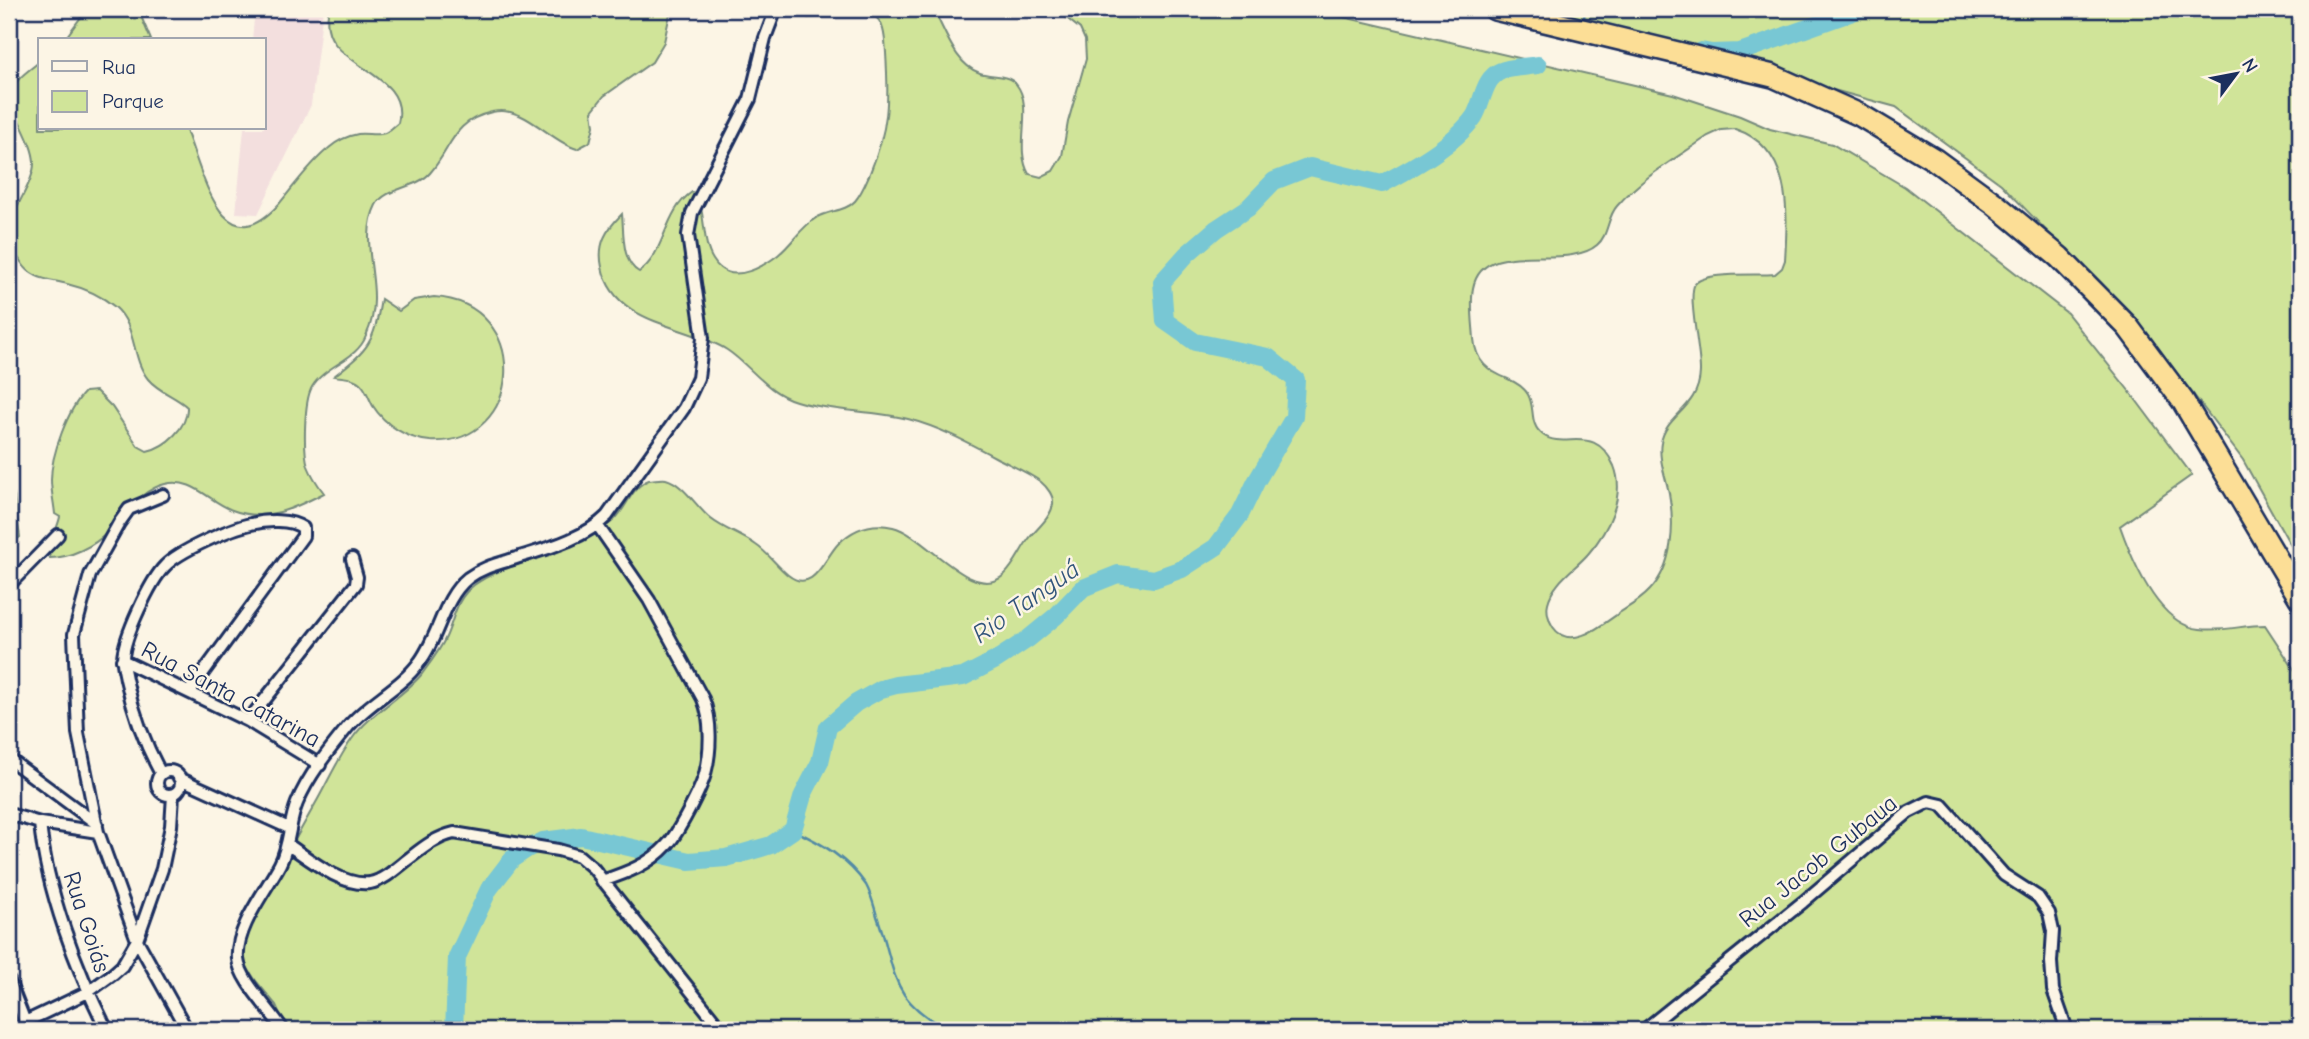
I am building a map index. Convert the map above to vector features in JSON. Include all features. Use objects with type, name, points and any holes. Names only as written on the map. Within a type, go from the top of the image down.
[{"type":"highway","points":[[1494,9],[1773,75],[1860,115],[1935,160],[2059,257],[2128,327],[2183,401],[2300,598]]},
{"type":"street","points":[[283,1030],[243,976],[238,961],[238,942],[282,861],[298,801],[320,765],[349,725],[416,667],[431,646],[452,596],[467,579],[483,569],[598,526],[684,408],[698,377],[703,338],[688,235],[692,213],[751,99],[765,38],[776,9]]},
{"type":"street","points":[[163,495],[129,509],[90,575],[74,634],[78,733],[97,828],[137,940],[187,1030]]},
{"type":"street","points":[[161,774],[148,751],[131,705],[122,660],[126,639],[155,579],[166,565],[179,555],[241,526],[295,522],[303,528],[303,536],[189,692]]},
{"type":"street","points":[[598,526],[649,600],[704,699],[710,724],[705,775],[684,820],[669,844],[632,871],[602,881]]},
{"type":"street","points":[[9,585],[58,535]]},
{"type":"street","points":[[248,721],[356,584],[352,559]]},
{"type":"street","name":"Rua Santa Catarina","points":[[122,660],[248,721],[320,765]]},
{"type":"street","points":[[9,759],[97,828]]},
{"type":"street","points":[[161,774],[173,772],[179,778],[289,828]]},
{"type":"street","points":[[161,774],[157,781],[158,789],[173,795]]},
{"type":"street","points":[[9,981],[20,1026],[88,992],[122,966],[137,940],[167,851],[173,795],[179,789],[179,778]]},
{"type":"street","name":"Rua Jacob Gubaua","points":[[1644,1030],[1803,902],[1909,812],[1929,802],[1942,805],[2004,875],[2038,897],[2049,913],[2053,931],[2053,990],[2067,1030]]},
{"type":"street","points":[[9,814],[40,823],[97,828]]},
{"type":"street","name":"Rua Goiás","points":[[40,823],[43,854],[88,992],[107,1030]]},
{"type":"street","points":[[287,844],[324,869],[353,882],[370,883],[383,878],[440,836],[454,833],[579,856],[593,868],[722,1030]]},
{"type":"shaded area","points":[[255,9],[323,9],[311,105],[258,214],[236,213],[244,130],[266,130],[266,38],[252,38]]},
{"type":"green space","points":[[87,9],[138,9],[150,38],[65,38]]},
{"type":"green space","points":[[329,9],[671,9],[664,42],[652,62],[604,96],[592,111],[594,126],[590,142],[577,149],[515,113],[492,112],[479,116],[461,129],[424,178],[387,195],[376,205],[369,228],[374,300],[369,328],[356,351],[318,379],[312,387],[307,403],[306,459],[311,473],[324,493],[280,512],[257,515],[232,510],[184,484],[165,484],[140,498],[115,526],[96,542],[73,553],[50,558],[51,543],[60,517],[55,514],[51,488],[54,458],[67,421],[85,392],[96,391],[112,407],[138,446],[147,451],[168,441],[180,429],[187,407],[148,379],[139,362],[127,323],[115,307],[86,290],[36,276],[25,268],[14,250],[10,241],[11,220],[30,180],[34,162],[30,144],[12,99],[16,83],[38,63],[38,130],[186,130],[216,205],[228,219],[242,225],[259,221],[279,204],[315,160],[335,143],[358,134],[385,133],[398,123],[398,104],[391,90],[347,56],[335,44],[328,29]]},
{"type":"green space","points":[[798,9],[933,9],[964,63],[980,73],[1004,77],[1016,84],[1024,104],[1025,163],[1029,174],[1041,177],[1053,171],[1062,156],[1068,122],[1086,59],[1085,40],[1080,29],[1064,16],[1047,9],[1309,9],[1673,94],[1770,129],[1832,144],[1905,187],[2067,313],[2192,475],[2120,526],[2140,572],[2159,604],[2185,625],[2200,629],[2265,625],[2300,678],[2300,1030],[287,1030],[276,1005],[243,961],[242,947],[250,921],[347,746],[368,721],[422,674],[444,642],[459,603],[482,579],[546,555],[603,528],[615,519],[638,487],[649,480],[665,479],[673,482],[711,519],[756,545],[788,575],[804,581],[817,573],[844,539],[863,528],[878,525],[906,532],[964,574],[978,581],[992,582],[1008,571],[1049,514],[1053,504],[1050,492],[1041,482],[1025,472],[953,435],[919,422],[810,405],[785,397],[727,350],[711,341],[636,312],[621,301],[609,286],[602,267],[602,244],[611,226],[622,214],[626,254],[639,272],[655,254],[675,210],[692,192],[696,193],[702,211],[706,242],[713,261],[727,272],[742,273],[758,268],[778,255],[816,218],[851,205],[857,198],[876,157],[884,127],[887,86],[884,31],[876,17],[865,12],[849,11],[808,18]],"holes":[[[1735,129],[1754,138],[1767,150],[1777,166],[1782,183],[1786,202],[1785,260],[1782,268],[1775,274],[1709,277],[1695,284],[1693,312],[1700,364],[1698,385],[1694,395],[1664,433],[1660,449],[1672,518],[1664,569],[1643,597],[1595,629],[1577,637],[1560,634],[1550,622],[1547,606],[1559,582],[1588,554],[1608,524],[1616,501],[1617,477],[1614,466],[1598,445],[1589,441],[1552,439],[1543,435],[1534,422],[1527,392],[1520,385],[1489,369],[1480,360],[1474,339],[1473,288],[1480,272],[1492,263],[1508,258],[1566,256],[1597,245],[1604,236],[1614,210],[1627,196],[1649,177],[1708,136],[1721,130]]]},
{"type":"green space","points":[[1535,9],[2300,9],[2300,562],[2243,460],[2149,336],[2001,184],[1896,107]]},
{"type":"green space","points":[[434,297],[466,305],[489,323],[502,347],[505,374],[499,400],[485,422],[462,437],[430,441],[397,430],[378,413],[358,382],[334,376],[368,344],[376,326],[381,299],[399,311],[414,300]]},
{"type":"green space","points":[[9,477],[20,537],[9,545]]},
{"type":"waterway","points":[[1584,19],[1585,9]]},
{"type":"waterway","name":"Rio Tanguá","points":[[1701,51],[1740,52],[1861,9]]},
{"type":"waterway","name":"Rio Tanguá","points":[[454,1030],[457,957],[489,889],[512,859],[527,849],[543,841],[581,836],[689,861],[726,858],[771,845],[793,830],[803,795],[820,762],[828,727],[856,703],[881,689],[896,685],[963,677],[1028,639],[1056,616],[1083,588],[1118,574],[1154,579],[1182,569],[1216,547],[1240,515],[1294,417],[1296,380],[1268,357],[1195,342],[1165,321],[1162,282],[1187,254],[1216,229],[1248,208],[1274,181],[1310,167],[1382,184],[1432,155],[1466,127],[1474,117],[1487,85],[1495,74],[1538,65]]},
{"type":"waterway","points":[[793,830],[834,853],[851,867],[866,885],[897,982],[904,995],[928,1018],[948,1030]]}]
